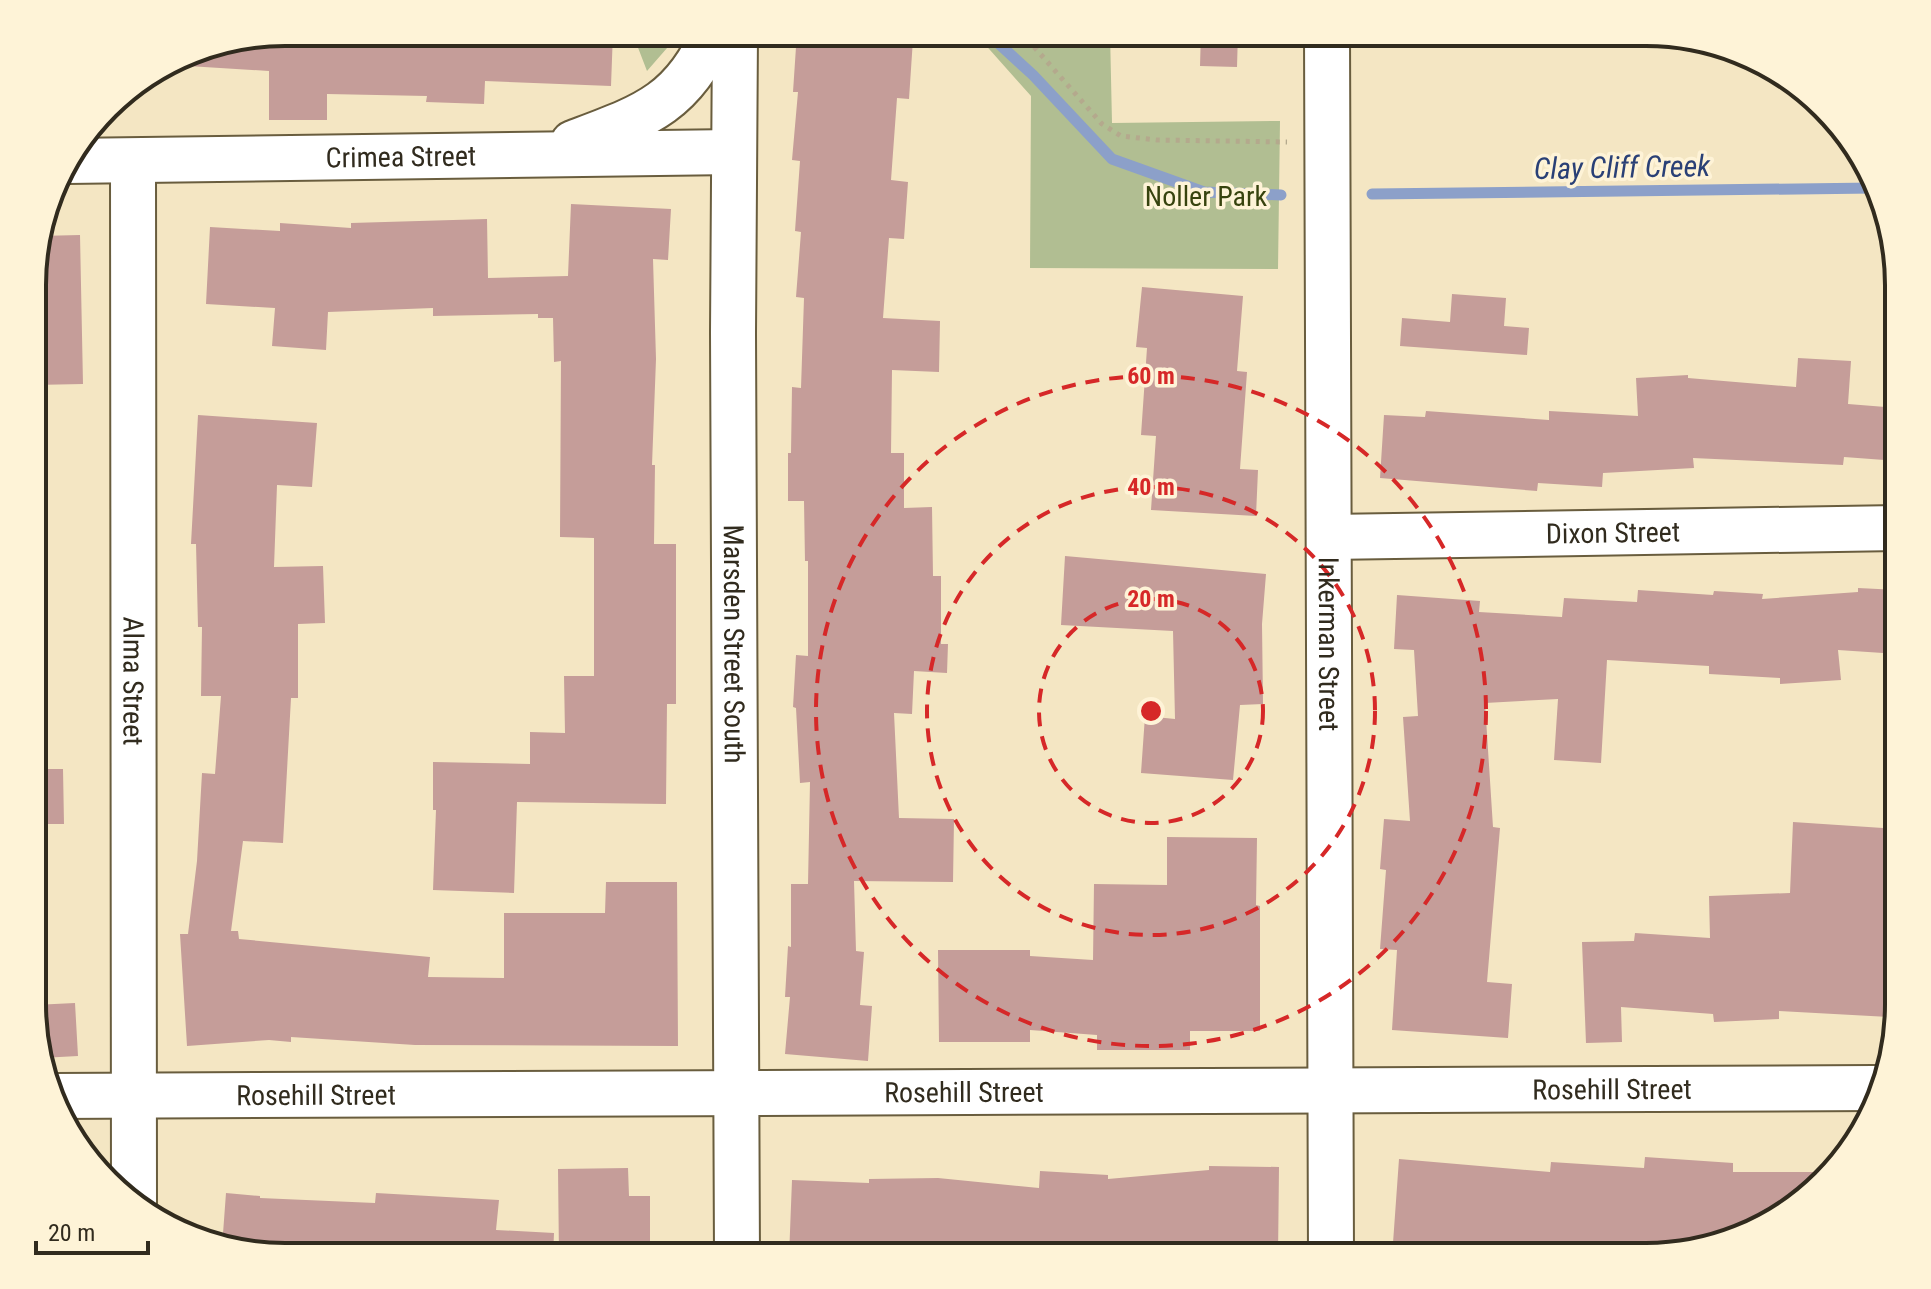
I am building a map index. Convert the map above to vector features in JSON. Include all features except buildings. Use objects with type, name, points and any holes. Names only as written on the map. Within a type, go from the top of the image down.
[{"type":"street","points":[[544,154],[636,120],[681,88],[708,46]]},
{"type":"street","name":"Marsden Street South","points":[[735,46],[733,365],[737,1243]]},
{"type":"street","name":"Inkerman Street","points":[[1327,46],[1331,1242]]},
{"type":"street","name":"Crimea Street","points":[[81,161],[734,152]]},
{"type":"street","name":"Alma Street","points":[[133,161],[134,1189]]},
{"type":"street","name":"Dixon Street","points":[[1329,537],[1884,528]]},
{"type":"street","name":"Rosehill Street","points":[[64,1096],[1869,1088]]},
{"type":"path","points":[[1033,46],[1102,124],[1121,136],[1157,140],[1292,142]]},
{"type":"green space","points":[[637,46],[669,46],[647,71]]},
{"type":"green space","name":"Noller Park","points":[[986,46],[1110,46],[1112,123],[1280,121],[1278,269],[1030,268],[1031,96]]},
{"type":"waterway","name":"Clay Cliff Creek","points":[[1001,46],[1112,159],[1204,192],[1281,195]]},
{"type":"waterway","name":"Clay Cliff Creek","points":[[1372,194],[1864,188]]}]
